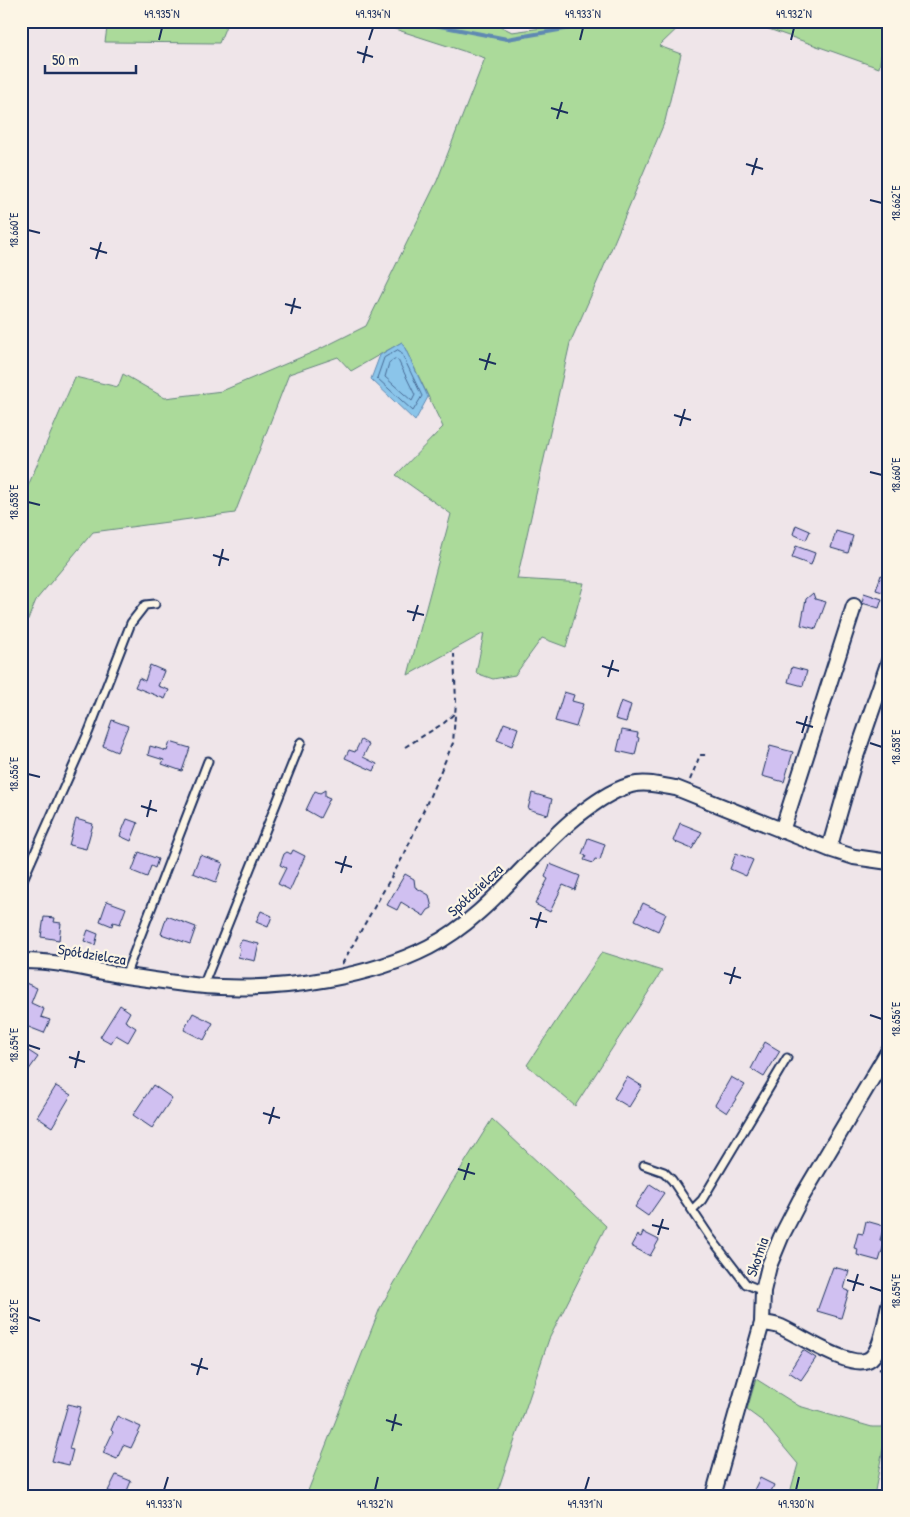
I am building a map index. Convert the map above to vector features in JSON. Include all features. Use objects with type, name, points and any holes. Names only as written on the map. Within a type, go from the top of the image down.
[{"type":"street","points":[[782,831],[854,606]]},
{"type":"street","points":[[829,849],[854,762],[889,661]]},
{"type":"street","name":"Spółdzielcza","points":[[21,961],[203,986],[256,987],[338,976],[393,963],[430,946],[462,927],[557,833],[611,793],[633,785],[654,784],[686,792],[829,849],[864,859],[889,862]]},
{"type":"street","name":"Skotnia","points":[[713,1496],[762,1323],[763,1292],[769,1266],[781,1237],[889,1050]]},
{"type":"street","points":[[762,1323],[779,1326],[843,1358],[863,1363],[869,1362],[875,1354],[889,1305]]},
{"type":"lane","points":[[21,884],[89,731],[131,623],[145,605],[155,604]]},
{"type":"lane","points":[[203,986],[301,742]]},
{"type":"lane","points":[[125,976],[208,761]]},
{"type":"lane","points":[[693,1209],[702,1200],[787,1058]]},
{"type":"lane","points":[[644,1165],[664,1172],[672,1180],[710,1237],[746,1284],[763,1292]]},
{"type":"path","points":[[338,976],[352,945],[405,853],[453,743],[456,712],[454,654]]},
{"type":"path","points":[[405,747],[456,712]]},
{"type":"path","points":[[686,792],[700,755],[707,755]]},
{"type":"green space","points":[[108,21],[228,21],[219,43],[105,42]]},
{"type":"green space","points":[[370,21],[490,21],[512,32],[594,21],[685,21],[659,46],[681,54],[665,121],[570,343],[517,579],[584,583],[566,647],[542,638],[515,675],[493,679],[476,673],[484,633],[408,675],[451,514],[396,475],[443,427],[402,342],[351,371],[338,357],[289,374],[235,513],[93,532],[36,600],[21,636],[21,502],[75,377],[118,387],[123,374],[165,398],[222,391],[318,350],[366,326],[437,181],[485,58]]},
{"type":"green space","points":[[746,21],[887,21],[879,68]]},
{"type":"green space","points":[[602,952],[662,971],[575,1106],[527,1065]]},
{"type":"green space","points":[[492,1119],[606,1226],[549,1339],[496,1496],[306,1496],[380,1308],[450,1186]]},
{"type":"green space","points":[[756,1379],[799,1406],[872,1427],[887,1427],[874,1496],[789,1496],[798,1464],[762,1421],[747,1410]]},
{"type":"water","points":[[402,342],[428,397],[415,421],[371,379],[380,355]]},
{"type":"building","points":[[796,525],[810,531],[806,540],[793,534]]},
{"type":"building","points":[[836,531],[853,536],[848,553],[831,548]]},
{"type":"building","points":[[796,546],[815,553],[811,565],[792,558]]},
{"type":"building","points":[[881,575],[889,578],[889,594],[876,590]]},
{"type":"building","points":[[813,593],[815,599],[826,602],[816,629],[801,625],[806,599]]},
{"type":"building","points":[[864,593],[882,599],[879,608],[862,603]]},
{"type":"building","points":[[150,665],[164,671],[158,686],[169,690],[165,699],[135,687],[139,678],[145,681]]},
{"type":"building","points":[[792,667],[807,671],[803,686],[788,682]]},
{"type":"building","points":[[564,692],[574,695],[572,701],[583,704],[576,727],[555,721]]},
{"type":"building","points":[[621,701],[631,705],[626,722],[615,719]]},
{"type":"building","points":[[112,720],[128,726],[117,752],[103,746]]},
{"type":"building","points":[[504,723],[518,728],[512,746],[497,740]]},
{"type":"building","points":[[622,730],[638,733],[637,737],[639,738],[635,755],[617,751]]},
{"type":"building","points":[[361,740],[369,745],[363,757],[377,764],[374,771],[345,758],[349,750],[355,752]]},
{"type":"building","points":[[170,742],[190,748],[182,771],[162,764],[164,760],[148,755],[150,746],[167,751]]},
{"type":"building","points":[[770,746],[793,752],[784,782],[762,776]]},
{"type":"building","points":[[325,790],[325,796],[330,798],[320,818],[306,810],[315,791],[320,793]]},
{"type":"building","points":[[532,793],[552,799],[548,815],[528,809]]},
{"type":"building","points":[[76,819],[93,824],[86,849],[69,845]]},
{"type":"building","points":[[127,819],[138,823],[131,841],[120,836]]},
{"type":"building","points":[[680,823],[702,832],[692,849],[673,841]]},
{"type":"building","points":[[588,838],[605,844],[600,860],[595,859],[593,863],[584,860],[586,856],[582,854]]},
{"type":"building","points":[[293,850],[305,856],[290,890],[278,884],[286,868],[280,865],[284,854],[287,852],[291,854]]},
{"type":"building","points":[[139,852],[158,859],[155,868],[151,866],[147,877],[132,871]]},
{"type":"building","points":[[736,853],[753,860],[746,876],[730,869]]},
{"type":"building","points":[[200,855],[223,863],[216,882],[193,873]]},
{"type":"building","points":[[550,864],[580,876],[575,890],[563,885],[550,912],[535,904],[548,879],[545,877]]},
{"type":"building","points":[[405,874],[414,879],[415,887],[429,895],[432,908],[424,916],[401,902],[397,910],[387,905]]},
{"type":"building","points":[[107,901],[126,908],[120,924],[113,922],[112,926],[100,921]]},
{"type":"building","points":[[643,903],[666,914],[658,931],[635,920]]},
{"type":"building","points":[[261,911],[272,916],[268,927],[256,922]]},
{"type":"building","points":[[167,916],[196,927],[190,944],[161,934]]},
{"type":"building","points":[[44,917],[55,918],[54,922],[61,923],[59,940],[41,937]]},
{"type":"building","points":[[88,930],[98,934],[95,945],[84,941]]},
{"type":"building","points":[[242,940],[259,944],[255,961],[238,957],[240,949],[238,945]]},
{"type":"building","points":[[21,981],[37,988],[31,1003],[44,1009],[41,1017],[50,1020],[44,1033],[21,1024]]},
{"type":"building","points":[[120,1005],[130,1012],[125,1021],[136,1028],[128,1042],[116,1035],[111,1043],[100,1037]]},
{"type":"building","points":[[193,1013],[213,1023],[204,1040],[184,1030]]},
{"type":"building","points":[[765,1042],[780,1051],[764,1077],[751,1069]]},
{"type":"building","points":[[21,1046],[38,1057],[28,1071],[21,1066]]},
{"type":"building","points":[[627,1077],[642,1086],[629,1107],[614,1098]]},
{"type":"building","points":[[731,1077],[745,1085],[727,1113],[715,1105]]},
{"type":"building","points":[[153,1085],[172,1098],[152,1128],[133,1115]]},
{"type":"building","points":[[56,1086],[71,1095],[52,1127],[37,1117]]},
{"type":"building","points":[[650,1184],[664,1193],[648,1216],[635,1207]]},
{"type":"building","points":[[866,1221],[884,1226],[880,1240],[885,1241],[879,1261],[857,1255],[858,1249],[854,1248],[858,1233],[863,1234]]},
{"type":"building","points":[[643,1232],[659,1240],[650,1256],[631,1246],[637,1235],[641,1237]]},
{"type":"building","points":[[833,1267],[849,1271],[844,1289],[849,1291],[841,1318],[817,1311]]},
{"type":"building","points":[[803,1350],[816,1358],[801,1380],[789,1372]]},
{"type":"building","points":[[68,1404],[81,1407],[69,1449],[73,1450],[69,1465],[52,1461]]},
{"type":"building","points":[[117,1416],[141,1427],[131,1448],[123,1445],[117,1459],[103,1453],[113,1432],[111,1430]]},
{"type":"building","points":[[116,1475],[131,1481],[125,1496],[108,1491]]},
{"type":"building","points":[[760,1478],[774,1485],[769,1496],[760,1496],[753,1492]]},
{"type":"waterway","points":[[414,21],[507,39],[611,21]]}]
